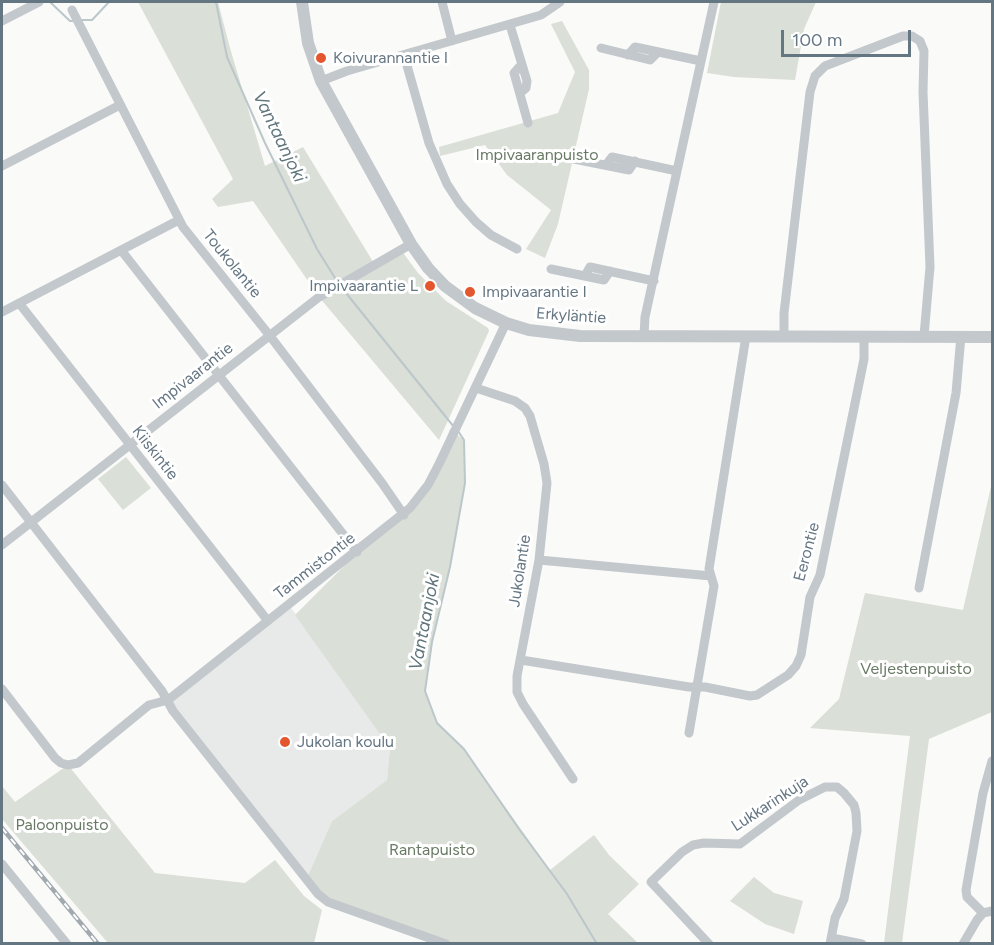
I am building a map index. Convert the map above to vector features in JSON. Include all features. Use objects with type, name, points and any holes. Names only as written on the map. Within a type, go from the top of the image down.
[{"type":"street","points":[[2,21],[39,2]]},
{"type":"street","name":"Erkyläntie","points":[[302,2],[308,43],[321,81],[411,244],[428,268],[445,286],[475,308],[506,323],[529,330],[580,336],[993,337]]},
{"type":"street","points":[[442,2],[452,41]]},
{"type":"street","points":[[321,81],[347,71],[541,15],[560,2]]},
{"type":"street","points":[[644,335],[645,317],[714,2]]},
{"type":"street","name":"Toukolantie","points":[[72,10],[179,220],[270,336],[404,515]]},
{"type":"street","points":[[510,25],[527,81],[526,88],[520,93],[528,123]]},
{"type":"street","points":[[784,336],[784,313],[810,92],[815,76],[825,66],[903,36],[916,38],[923,45],[924,51],[923,92],[930,267],[924,336]]},
{"type":"street","points":[[601,48],[650,60],[658,51],[701,61]]},
{"type":"street","points":[[404,55],[429,143],[447,184],[476,222],[491,235],[518,249]]},
{"type":"street","points":[[2,166],[120,105]]},
{"type":"street","points":[[574,159],[629,170],[635,161],[677,171]]},
{"type":"street","points":[[2,312],[179,220]]},
{"type":"street","name":"Impivaarantie","points":[[2,545],[320,297],[411,244]]},
{"type":"street","points":[[121,250],[357,552]]},
{"type":"street","points":[[551,269],[604,280],[610,271],[654,281]]},
{"type":"street","name":"Kiiskintie","points":[[19,303],[268,621]]},
{"type":"street","name":"Tammistontie","points":[[2,689],[55,758],[68,765],[78,763],[149,705],[168,700],[404,515],[428,485],[506,323]]},
{"type":"street","points":[[689,734],[714,586],[709,569],[746,336]]},
{"type":"street","name":"Eerontie","points":[[521,660],[697,688],[705,687],[750,696],[788,675],[796,666],[801,655],[810,597],[820,575],[864,359],[864,336]]},
{"type":"street","points":[[919,588],[956,393],[961,336]]},
{"type":"street","name":"Jukolantie","points":[[476,388],[515,401],[525,408],[530,416],[544,464],[547,483],[539,560],[517,676],[517,692],[573,779]]},
{"type":"street","points":[[2,485],[168,700],[173,711],[318,894],[328,902],[446,944]]},
{"type":"street","points":[[539,560],[711,576]]},
{"type":"street","points":[[963,944],[988,912],[967,897],[966,890],[983,793],[993,761]]},
{"type":"street","name":"Lukkarinkuja","points":[[709,944],[651,882],[682,852],[693,845],[740,844],[799,800],[825,787],[837,787],[854,805],[857,831],[844,899],[835,918],[831,941]]},
{"type":"street","points":[[2,864],[67,944]]},
{"type":"street","points":[[831,941],[862,944]]},
{"type":"shaded area","points":[[289,605],[390,747],[387,780],[332,821],[306,880],[168,700]]},
{"type":"green space","points":[[138,2],[218,2],[265,166],[303,147],[375,265],[401,250],[418,273],[446,301],[488,328],[489,331],[439,440],[319,297],[253,201],[218,207],[212,199],[233,179]]},
{"type":"green space","points":[[721,2],[816,2],[804,29],[795,80],[734,77],[707,73]]},
{"type":"green space","name":"Impivaaranpuisto","points":[[562,21],[589,70],[589,89],[558,224],[545,258],[526,249],[551,210],[507,175],[485,145],[440,156],[439,147],[558,113],[575,72],[551,24]]},
{"type":"green space","name":"Rantapuisto","points":[[450,429],[464,440],[465,483],[450,567],[432,642],[425,691],[437,723],[464,749],[550,870],[594,835],[609,855],[639,884],[608,914],[638,943],[446,943],[342,907],[306,880],[332,821],[387,780],[390,748],[295,615],[350,560],[410,513],[439,464]]},
{"type":"green space","points":[[126,457],[151,488],[123,510],[98,479]]},
{"type":"green space","name":"Veljestenpuisto","points":[[992,482],[992,712],[929,739],[902,943],[884,943],[910,736],[810,728],[839,699],[865,593],[963,610]]},
{"type":"green space","name":"Paloonpuisto","points":[[68,765],[155,873],[245,883],[275,860],[304,896],[322,910],[314,943],[108,943],[2,819],[2,786],[15,802]]},
{"type":"green space","points":[[754,877],[774,893],[803,901],[794,934],[765,924],[730,901]]},
{"type":"waterway","points":[[50,2],[70,21],[73,21]]},
{"type":"waterway","points":[[82,20],[92,20],[109,2]]},
{"type":"waterway","name":"Vantaanjoki","points":[[216,2],[227,57],[265,143],[317,249],[335,278]]},
{"type":"waterway","name":"Vantaanjoki","points":[[346,293],[454,427]]},
{"type":"waterway","name":"Vantaanjoki","points":[[458,431],[464,440],[465,483],[450,567],[432,642],[425,691],[437,723],[464,749],[567,894],[597,944]]},
{"type":"railway","points":[[2,828],[98,944]]},
{"type":"place","name":"Koivurannantie I","points":[[321,58]]},
{"type":"place","name":"Impivaarantie L","points":[[430,286]]},
{"type":"place","name":"Impivaarantie I","points":[[470,292]]},
{"type":"place","name":"Jukolan koulu","points":[[285,742]]}]
